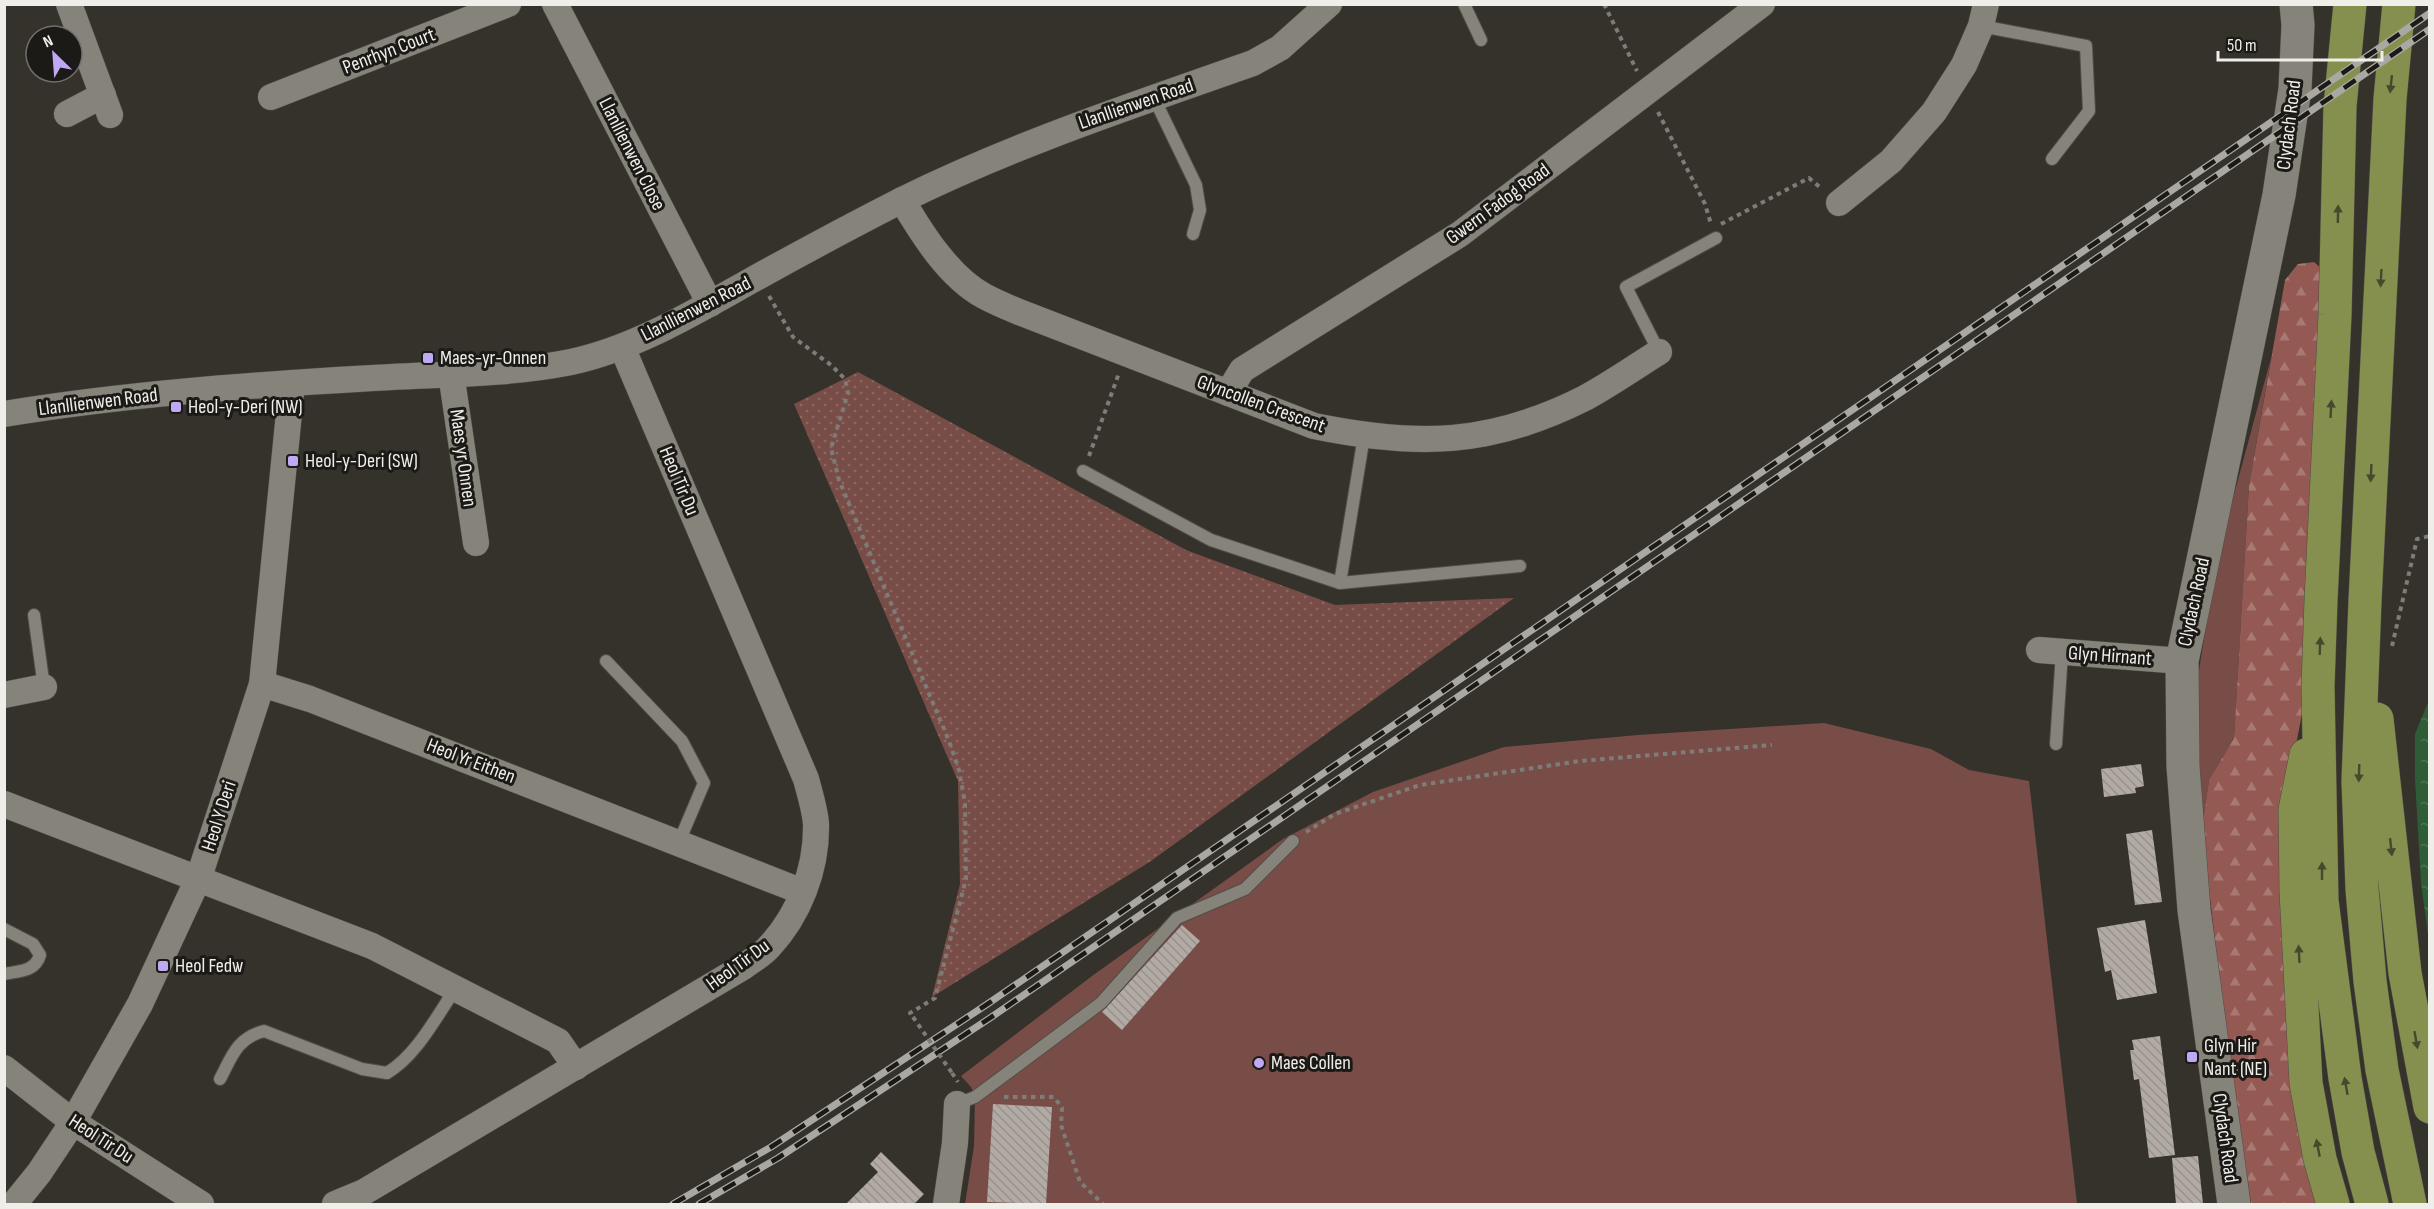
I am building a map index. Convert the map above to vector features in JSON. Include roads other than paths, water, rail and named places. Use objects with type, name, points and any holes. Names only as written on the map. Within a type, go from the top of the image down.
[{"type":"main road","name":"Clydach Road","points":[[2234,1204],[2194,910],[2183,766],[2182,661],[2279,195],[2295,89],[2298,25],[2296,4]]},
{"type":"main road","points":[[2350,4],[2340,106],[2335,315],[2318,686],[2322,901],[2345,1078],[2358,1152],[2372,1204]]},
{"type":"main road","points":[[2399,4],[2390,99],[2358,781],[2362,889],[2370,981],[2382,1070],[2410,1204]]},
{"type":"main road","points":[[2365,601],[2405,973],[2430,1107]]},
{"type":"main road","points":[[2318,686],[2295,810],[2296,891],[2306,1083],[2320,1159],[2333,1204]]},
{"type":"street","points":[[67,114],[106,105],[69,4]]},
{"type":"street","name":"Penrhyn Court","points":[[270,96],[508,4]]},
{"type":"street","name":"Llanllienwen Close","points":[[555,4],[710,304]]},
{"type":"street","name":"Llanllienwen Road","points":[[4,414],[77,402],[292,383],[509,369],[570,362],[622,347],[710,304],[902,200],[1037,139],[1253,63],[1280,48],[1329,4]]},
{"type":"street","name":"Gwern Fadog Road","points":[[1228,393],[1242,370],[1460,234],[1762,4]]},
{"type":"street","points":[[1839,203],[1891,161],[1934,112],[1964,65],[1984,15]]},
{"type":"street","name":"Glyncollen Crescent","points":[[902,200],[923,236],[952,270],[982,296],[1314,426],[1364,436],[1420,441],[1464,437],[1507,429],[1545,417],[1587,397],[1659,352]]},
{"type":"street","name":"Heol Tir Du","points":[[335,1204],[364,1191],[743,967],[768,948],[788,922],[814,861],[816,823],[807,779],[622,347]]},
{"type":"street","name":"Maes yr Onnen","points":[[451,373],[476,543]]},
{"type":"street","name":"Heol Y Deri","points":[[14,1204],[39,1173],[73,1122],[140,1004],[199,878],[262,684],[292,383]]},
{"type":"street","name":"Glyn Hirnant","points":[[2050,651],[2182,661]]},
{"type":"street","name":"Heol Yr Eithen","points":[[262,684],[310,699],[803,891]]},
{"type":"street","points":[[4,695],[44,687]]},
{"type":"street","points":[[4,804],[372,946],[558,1041],[576,1066]]},
{"type":"street","name":"Heol Tir Du","points":[[4,1068],[73,1122],[201,1204]]},
{"type":"street","points":[[946,1204],[955,1143],[966,1100]]},
{"type":"lane","points":[[1464,4],[1481,40]]},
{"type":"lane","points":[[1984,15],[2086,46],[2089,111],[2052,159]]},
{"type":"lane","points":[[1154,98],[1196,185],[1200,210],[1193,234]]},
{"type":"lane","points":[[1659,352],[1626,287],[1716,238]]},
{"type":"lane","points":[[1340,583],[1364,436]]},
{"type":"lane","points":[[1083,471],[1211,540],[1340,583],[1520,566]]},
{"type":"lane","points":[[34,615],[44,687]]},
{"type":"lane","points":[[2050,651],[2056,744]]},
{"type":"lane","points":[[606,661],[682,741],[704,783],[679,842]]},
{"type":"lane","points":[[966,1100],[1101,1003],[1177,918],[1245,889],[1293,841]]},
{"type":"lane","points":[[4,929],[33,944],[40,956],[32,968],[4,975]]},
{"type":"lane","points":[[219,1079],[241,1041],[252,1034],[264,1031],[362,1068],[387,1073],[396,1068],[418,1044],[456,988]]},
{"type":"water","points":[[2429,700],[2429,941],[2421,883],[2415,779],[2415,734]]},
{"type":"railway","points":[[673,1204],[771,1147],[986,1005],[2430,13]]},
{"type":"railway","points":[[699,1204],[778,1158],[993,1016],[2430,29]]},
{"type":"place","name":"Maes-yr-Onnen","points":[[428,358]]},
{"type":"place","name":"Heol-y-Deri (NW)","points":[[176,407]]},
{"type":"place","name":"Heol-y-Deri (SW)","points":[[293,461]]},
{"type":"place","name":"Heol Fedw","points":[[163,966]]},
{"type":"place","name":"Glyn Hir Nant (NE)","points":[[2192,1057]]},
{"type":"place","name":"Maes Collen","points":[[1259,1063]]}]
